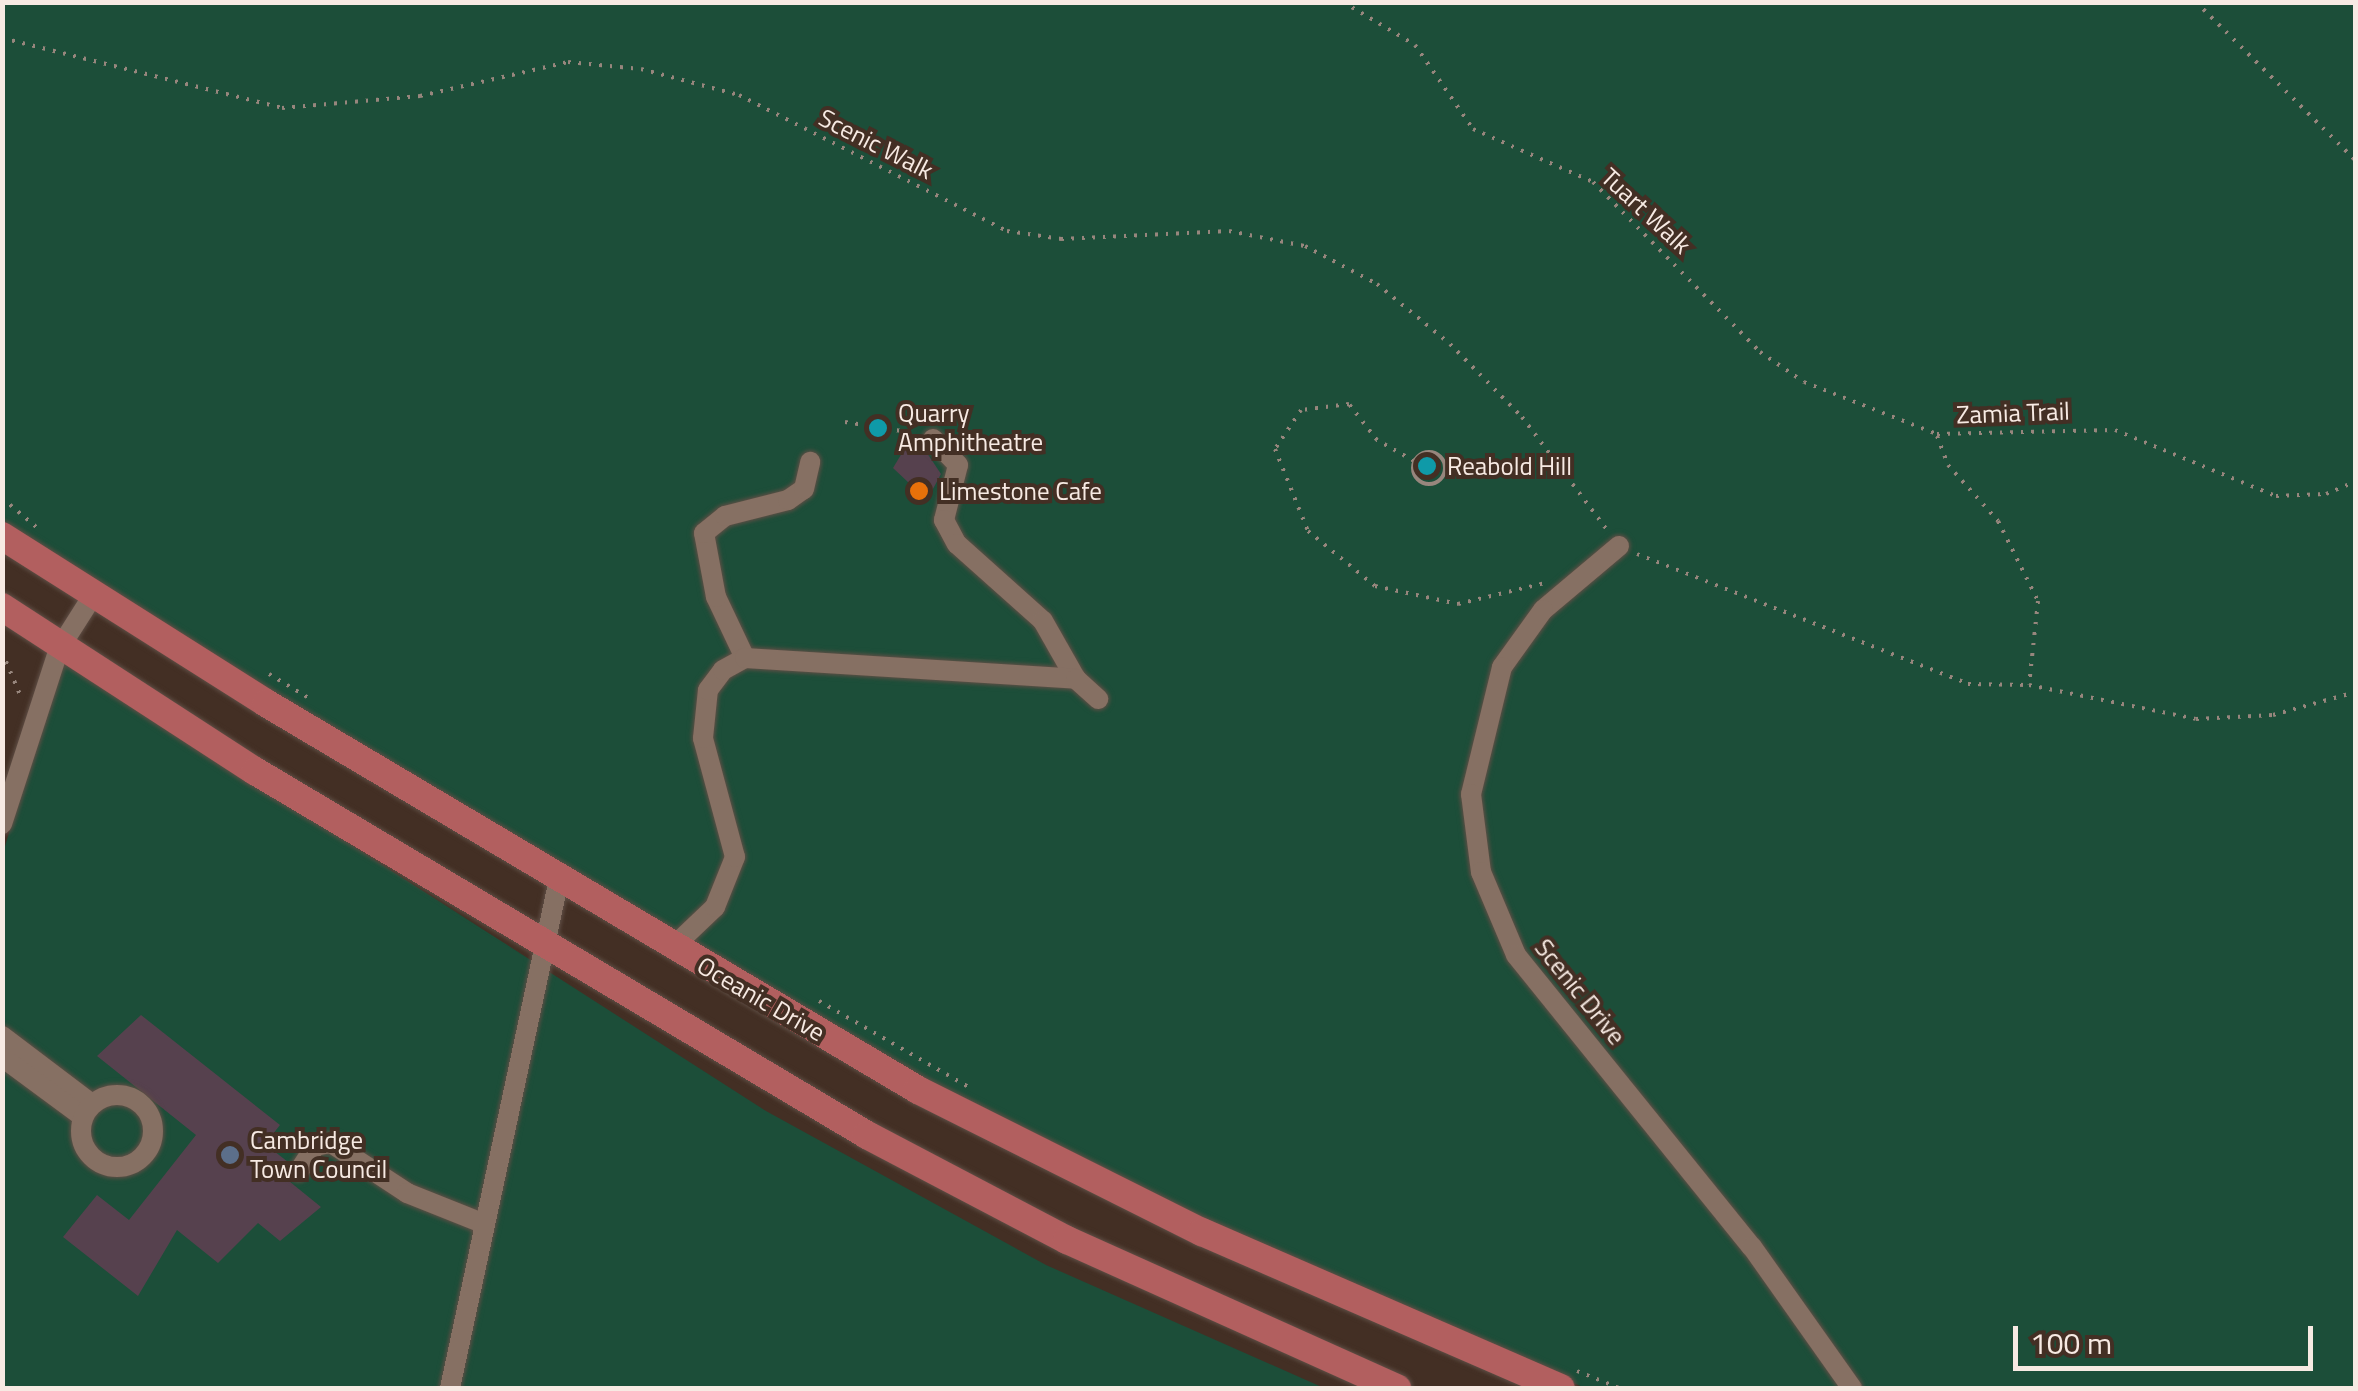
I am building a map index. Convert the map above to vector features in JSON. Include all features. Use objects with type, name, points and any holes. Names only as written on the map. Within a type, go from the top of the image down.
[{"type":"main road","name":"Oceanic Drive","points":[[2,536],[92,597],[673,947],[1083,1176],[1563,1377]]},
{"type":"main road","points":[[2,607],[59,650],[544,946],[1067,1240],[1397,1388]]},
{"type":"street","points":[[933,439],[958,466],[944,520],[957,544],[1043,621],[1076,679],[1098,700]]},
{"type":"street","points":[[744,658],[716,597],[704,534],[726,516],[788,500],[804,488],[810,462]]},
{"type":"street","name":"Scenic Drive","points":[[1619,546],[1520,634],[1488,700],[1471,794],[1486,886],[1516,955],[1752,1247],[1852,1388]]},
{"type":"street","points":[[2,824],[59,650],[92,597]]},
{"type":"street","points":[[673,947],[715,907],[736,857],[701,713],[723,670],[744,658],[1076,679]]},
{"type":"street","points":[[450,1388],[482,1223],[559,879]]},
{"type":"street","points":[[2,1036],[87,1111],[2,1058]]},
{"type":"street","points":[[299,1171],[314,1146],[331,1144],[407,1194],[482,1223]]},
{"type":"path","name":"Tuart Walk","points":[[1344,2],[1414,44],[1473,129],[1593,182],[1760,352],[1804,382],[1937,434]]},
{"type":"path","points":[[2196,2],[2356,162]]},
{"type":"path","name":"Scenic Walk","points":[[2,38],[282,108],[420,96],[568,62],[642,69],[739,96],[1007,231],[1061,239],[1229,231],[1304,246],[1377,284],[1481,373],[1619,546]]},
{"type":"path","points":[[1414,461],[1377,440],[1349,404],[1301,410],[1275,449],[1308,531],[1375,586],[1458,604],[1568,570],[1590,573]]},
{"type":"path","points":[[845,422],[933,439]]},
{"type":"path","name":"Zamia Trail","points":[[2029,685],[2038,602],[1998,522],[1948,465],[1937,434],[2115,430],[2276,496],[2356,481]]},
{"type":"path","points":[[1429,454],[1449,468],[1428,484],[1416,479],[1414,461],[1429,454]]},
{"type":"path","points":[[2,498],[45,534]]},
{"type":"path","points":[[1619,546],[1968,684],[2029,685],[2196,719],[2273,715],[2356,692]]},
{"type":"path","points":[[1544,595],[1552,590]]},
{"type":"path","points":[[2,652],[22,705]]},
{"type":"path","points":[[257,667],[325,708]]},
{"type":"path","points":[[816,1000],[971,1088]]},
{"type":"path","points":[[1563,1377],[1619,1388]]},
{"type":"green space","points":[[3,3],[2355,3],[2355,1388],[1585,1388],[1087,1166],[923,1080],[272,693],[3,521]]},
{"type":"green space","points":[[61,659],[766,1111],[1046,1265],[1324,1388],[3,1388],[3,853]]},
{"type":"building","points":[[908,443],[921,444],[941,474],[927,500],[893,468]]},
{"type":"building","name":"Cambridge Town Council","points":[[141,1015],[280,1125],[265,1144],[288,1162],[284,1177],[321,1207],[280,1241],[258,1223],[218,1263],[177,1230],[138,1296],[63,1237],[97,1195],[129,1220],[196,1135],[97,1056]]},
{"type":"place","name":"Quarry Amphitheatre","points":[[878,428]]},
{"type":"place","name":"Reabold Hill","points":[[1427,466]]},
{"type":"place","name":"Limestone Cafe","points":[[919,491]]},
{"type":"place","name":"Cambridge Town Council","points":[[230,1155]]}]
